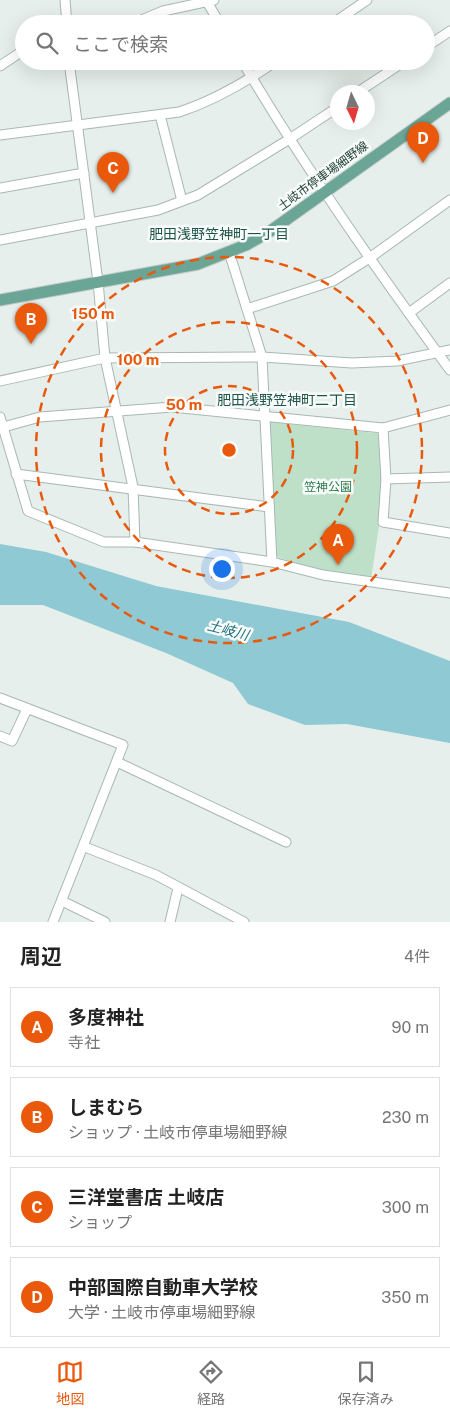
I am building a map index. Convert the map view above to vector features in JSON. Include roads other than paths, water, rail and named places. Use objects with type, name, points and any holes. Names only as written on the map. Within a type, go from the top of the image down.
[{"type":"main road","name":"土岐市停車場細野線","points":[[0,300],[198,264],[229,252],[269,232],[450,103]]},
{"type":"street","points":[[65,0],[66,15]]},
{"type":"street","points":[[345,15],[366,0]]},
{"type":"street","points":[[153,15],[163,11],[209,1],[216,15]]},
{"type":"street","points":[[435,41],[450,30]]},
{"type":"street","points":[[0,66],[15,56]]},
{"type":"street","points":[[70,70],[98,282],[105,358],[133,487],[135,542]]},
{"type":"street","points":[[247,70],[288,140],[450,370]]},
{"type":"street","points":[[0,135],[160,115],[196,106],[252,78],[263,70]]},
{"type":"street","points":[[368,85],[391,70]]},
{"type":"street","points":[[0,240],[158,210],[182,202],[198,195],[288,140],[330,111]]},
{"type":"street","points":[[160,115],[182,202]]},
{"type":"street","points":[[0,188],[84,174]]},
{"type":"street","points":[[247,309],[333,281],[371,257],[450,200]]},
{"type":"street","points":[[229,252],[262,357],[272,562]]},
{"type":"street","points":[[409,313],[450,283]]},
{"type":"street","points":[[0,380],[105,358],[262,357],[352,362],[396,361],[438,354],[450,350]]},
{"type":"street","points":[[1,428],[40,417],[172,407],[384,428],[450,410]]},
{"type":"street","points":[[0,417],[1,428],[28,512],[104,542],[135,542],[272,562],[323,575],[450,593]]},
{"type":"street","points":[[384,428],[386,478],[382,522],[450,533]]},
{"type":"street","points":[[16,474],[133,487],[269,507]]},
{"type":"street","points":[[386,478],[450,477]]},
{"type":"street","points":[[0,698],[123,745],[85,847],[53,922]]},
{"type":"street","points":[[0,736],[12,741],[27,709]]},
{"type":"street","points":[[117,762],[286,842]]},
{"type":"street","points":[[85,847],[156,876],[244,922]]},
{"type":"street","points":[[170,922],[178,888]]},
{"type":"street","points":[[62,901],[105,922]]},
{"type":"water","name":"土岐川","points":[[0,544],[46,552],[156,586],[349,622],[450,661],[450,743],[347,724],[305,725],[248,704],[233,683],[166,653],[43,605],[0,605]]},
{"type":"place","name":"中部国際自動車大学校","points":[[423,163]]},
{"type":"place","name":"三洋堂書店 土岐店","points":[[113,193]]},
{"type":"place","name":"しまむら","points":[[31,344]]},
{"type":"place","name":"多度神社","points":[[338,565]]},
{"type":"district","name":"肥田浅野笠神町一丁目","points":[[219,234]]},
{"type":"district","name":"肥田浅野笠神町二丁目","points":[[287,400]]},
{"type":"park label","name":"笠神公園","points":[[328,487]]}]
